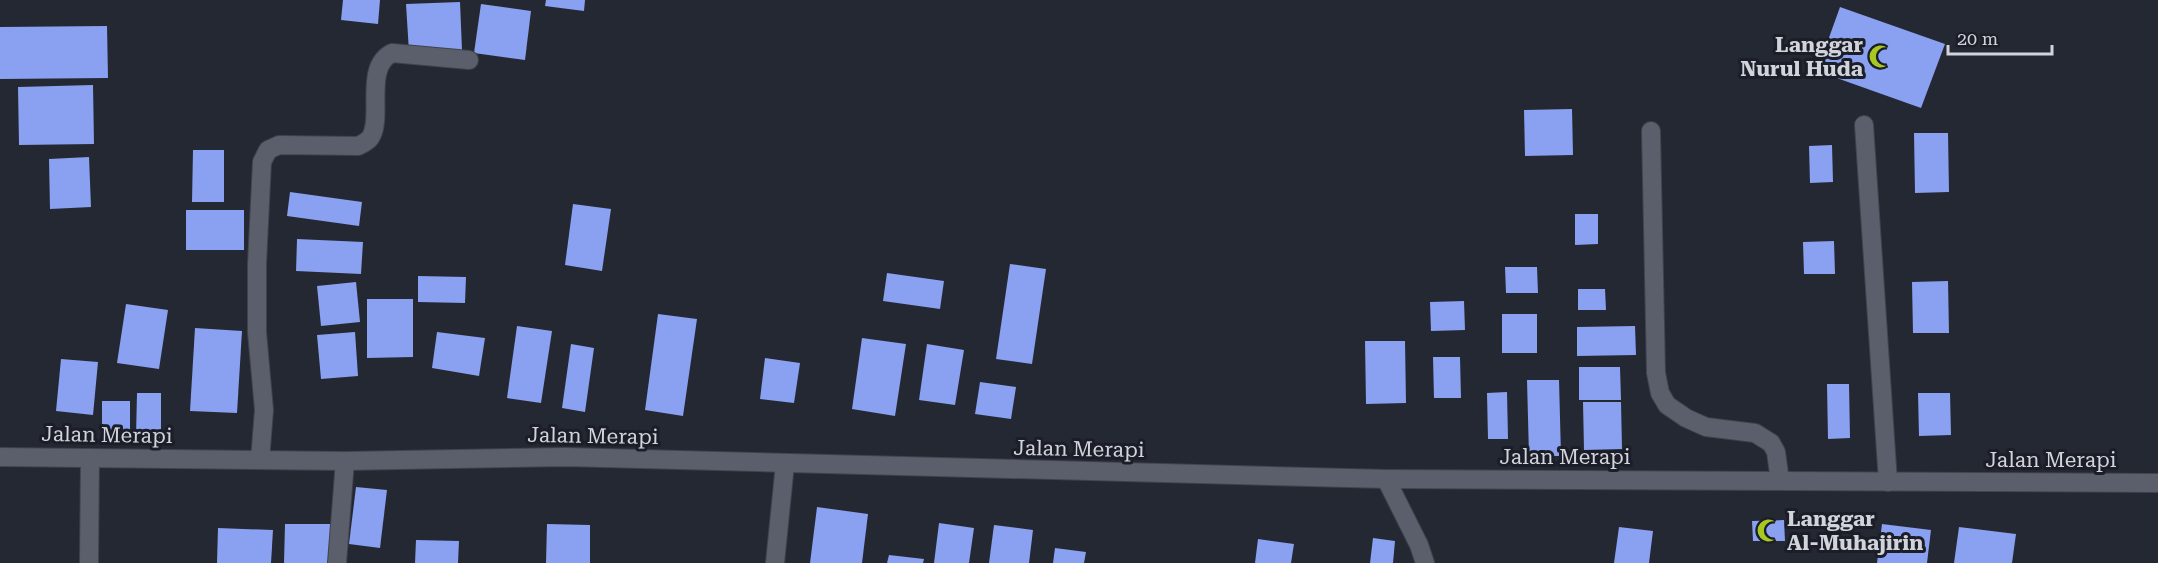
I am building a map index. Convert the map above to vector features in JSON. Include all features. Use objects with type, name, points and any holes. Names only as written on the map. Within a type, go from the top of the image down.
[{"type":"street","points":[[261,460],[264,410],[257,332],[256,264],[262,162],[268,150],[279,145],[358,146],[369,140],[374,131],[375,86],[381,63],[386,56],[392,53],[469,60]]},
{"type":"street","points":[[1864,125],[1888,482]]},
{"type":"street","points":[[1651,131],[1656,373],[1659,393],[1667,405],[1686,418],[1706,427],[1755,433],[1761,436],[1776,452],[1780,481]]},
{"type":"street","name":"Jalan Merapi","points":[[0,456],[261,460],[566,457],[1386,479],[2158,483]]},
{"type":"street","points":[[89,563],[90,458]]},
{"type":"street","points":[[337,563],[345,460]]},
{"type":"street","points":[[775,563],[785,464]]},
{"type":"street","points":[[1386,479],[1419,545],[1425,563]]},
{"type":"building","points":[[343,0],[380,0],[378,24],[341,20]]},
{"type":"building","points":[[546,0],[585,0],[584,11],[545,6]]},
{"type":"building","points":[[460,2],[462,50],[409,52],[406,4]]},
{"type":"building","points":[[481,4],[531,11],[525,60],[474,53]]},
{"type":"building","name":"Langgar Nurul Huda","points":[[1840,7],[1945,44],[1921,108],[1817,71]]},
{"type":"building","points":[[107,26],[108,78],[0,79],[0,27]]},
{"type":"building","points":[[93,85],[94,144],[19,145],[18,87]]},
{"type":"building","points":[[1572,109],[1573,155],[1525,156],[1524,110]]},
{"type":"building","points":[[1914,133],[1948,133],[1949,192],[1915,193]]},
{"type":"building","points":[[1832,145],[1833,182],[1810,183],[1809,146]]},
{"type":"building","points":[[193,150],[224,150],[224,202],[192,202]]},
{"type":"building","points":[[89,157],[91,207],[50,209],[49,159]]},
{"type":"building","points":[[290,192],[362,202],[359,226],[287,216]]},
{"type":"building","points":[[573,204],[611,209],[602,271],[565,265]]},
{"type":"building","points":[[186,210],[244,210],[244,250],[186,250]]},
{"type":"building","points":[[1575,214],[1598,214],[1598,244],[1575,245]]},
{"type":"building","points":[[297,239],[363,242],[361,274],[296,271]]},
{"type":"building","points":[[1834,241],[1835,274],[1804,274],[1803,242]]},
{"type":"building","points":[[1010,264],[1046,269],[1032,364],[996,359]]},
{"type":"building","points":[[1505,267],[1537,267],[1538,293],[1506,293]]},
{"type":"building","points":[[887,273],[944,281],[940,309],[883,301]]},
{"type":"building","points":[[418,276],[466,277],[465,303],[418,302]]},
{"type":"building","points":[[1948,281],[1949,333],[1913,333],[1912,282]]},
{"type":"building","points":[[356,282],[360,322],[321,326],[317,286]]},
{"type":"building","points":[[1578,289],[1605,289],[1606,310],[1578,310]]},
{"type":"building","points":[[367,299],[413,299],[413,357],[367,358]]},
{"type":"building","points":[[1464,301],[1465,330],[1431,331],[1430,302]]},
{"type":"building","points":[[126,304],[168,310],[159,369],[117,363]]},
{"type":"building","points":[[658,314],[697,319],[683,416],[645,410]]},
{"type":"building","points":[[1502,314],[1537,314],[1537,353],[1502,353]]},
{"type":"building","points":[[517,326],[552,331],[541,403],[507,398]]},
{"type":"building","points":[[1635,326],[1636,355],[1577,356],[1577,327]]},
{"type":"building","points":[[195,328],[242,331],[237,413],[190,411]]},
{"type":"building","points":[[355,332],[358,376],[321,379],[317,335]]},
{"type":"building","points":[[437,332],[485,338],[479,376],[432,368]]},
{"type":"building","points":[[862,338],[906,344],[895,416],[852,409]]},
{"type":"building","points":[[1365,341],[1405,341],[1406,403],[1366,404]]},
{"type":"building","points":[[571,344],[594,348],[585,412],[562,408]]},
{"type":"building","points":[[927,344],[964,350],[955,405],[919,400]]},
{"type":"building","points":[[1433,357],[1460,357],[1461,398],[1434,398]]},
{"type":"building","points":[[765,358],[800,363],[794,403],[760,399]]},
{"type":"building","points":[[61,359],[98,362],[93,415],[56,411]]},
{"type":"building","points":[[1579,367],[1620,367],[1621,400],[1579,400]]},
{"type":"building","points":[[1527,380],[1559,380],[1561,456],[1529,456]]},
{"type":"building","points":[[980,382],[1016,387],[1011,419],[975,414]]},
{"type":"building","points":[[1827,384],[1849,384],[1850,438],[1828,439]]},
{"type":"building","points":[[1507,392],[1508,439],[1488,439],[1487,393]]},
{"type":"building","points":[[137,393],[161,393],[161,438],[136,437]]},
{"type":"building","points":[[1918,393],[1950,393],[1951,435],[1919,436]]},
{"type":"building","points":[[102,401],[130,401],[130,438],[102,438]]},
{"type":"building","points":[[1583,402],[1621,402],[1622,449],[1584,450]]},
{"type":"building","points":[[356,487],[387,490],[380,548],[349,544]]},
{"type":"building","points":[[817,507],[868,514],[862,563],[810,563]]},
{"type":"building","name":"Langgar Al-Muhajirin","points":[[1784,520],[1785,541],[1753,541],[1752,521]]},
{"type":"building","points":[[939,523],[974,528],[969,563],[934,563]]},
{"type":"building","points":[[285,524],[330,524],[330,563],[284,563]]},
{"type":"building","points":[[547,524],[590,525],[590,563],[546,563]]},
{"type":"building","points":[[1882,524],[1931,530],[1927,563],[1877,563]]},
{"type":"building","points":[[994,525],[1033,530],[1029,563],[989,563]]},
{"type":"building","points":[[1619,527],[1653,531],[1649,563],[1614,563]]},
{"type":"building","points":[[1959,527],[2016,534],[2012,563],[1954,563]]},
{"type":"building","points":[[218,528],[273,530],[271,563],[217,563]]},
{"type":"building","points":[[1373,538],[1395,541],[1393,563],[1370,563]]},
{"type":"building","points":[[1258,539],[1294,544],[1291,563],[1255,563]]},
{"type":"building","points":[[416,540],[459,541],[458,563],[415,563]]},
{"type":"building","points":[[1055,548],[1086,552],[1084,563],[1053,563]]},
{"type":"building","points":[[889,555],[924,559],[923,563],[887,563]]},
{"type":"place","name":"Langgar Nurul Huda","points":[[1881,57]]},
{"type":"place","name":"Langgar Al-Muhajirin","points":[[1769,531]]}]
